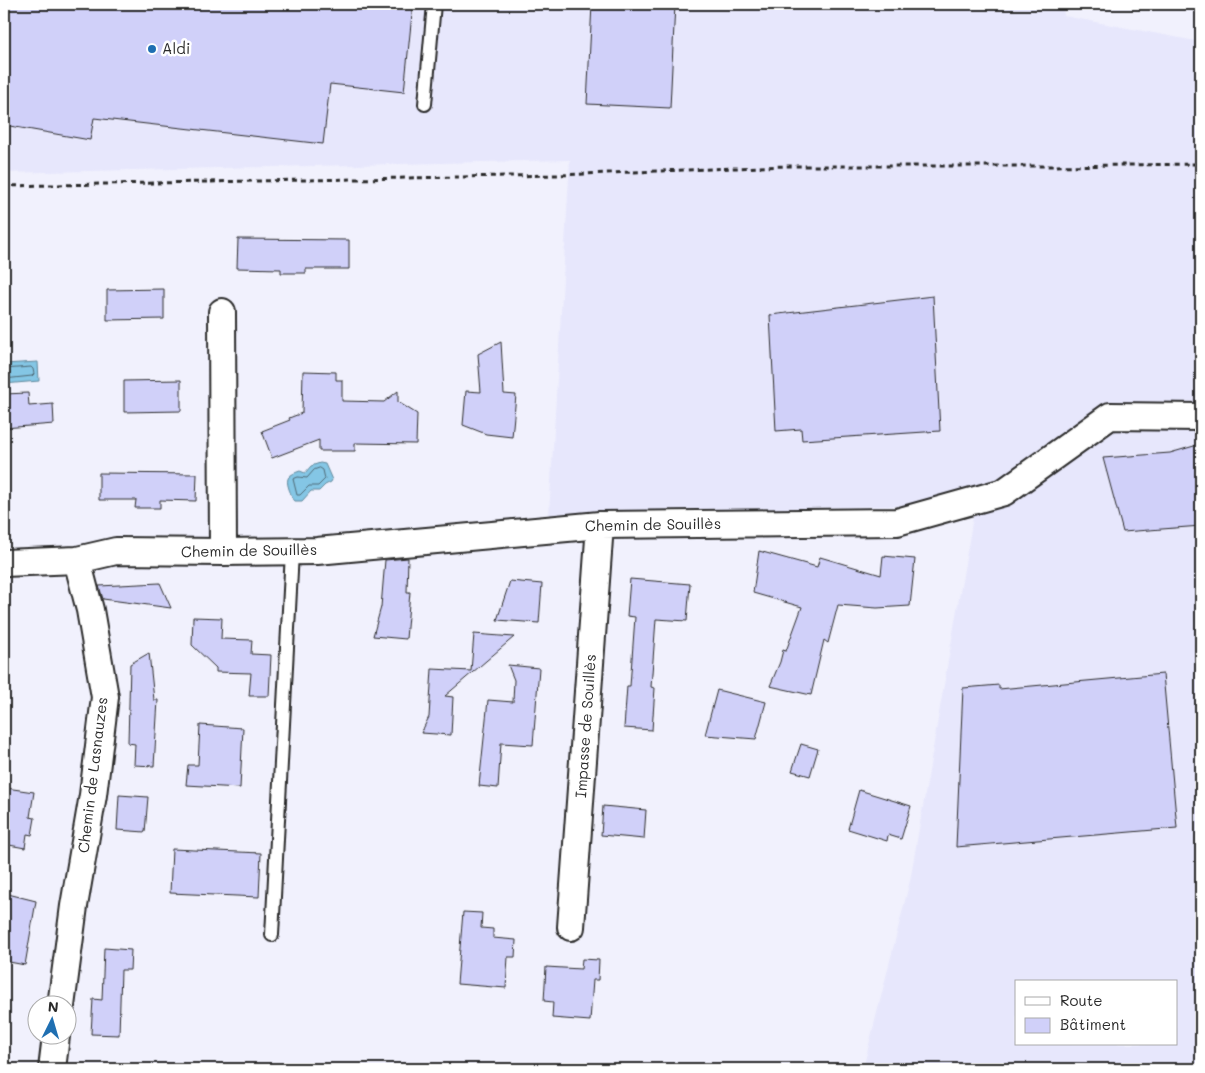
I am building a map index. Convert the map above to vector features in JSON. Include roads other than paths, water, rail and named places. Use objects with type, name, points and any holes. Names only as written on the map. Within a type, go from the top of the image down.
[{"type":"street","points":[[222,312],[223,552]]},
{"type":"street","name":"Chemin de Souillès","points":[[77,560],[116,551],[292,552],[600,525],[897,522],[1004,492],[1110,416],[1201,417]]},
{"type":"street","name":"Impasse de Souillès","points":[[571,927],[600,525]]},
{"type":"street","points":[[4,563],[77,560]]},
{"type":"street","name":"Chemin de Lasnauzes","points":[[62,996],[74,906],[93,795],[105,697],[90,610],[77,560]]},
{"type":"street","points":[[52,1069],[55,1046]]},
{"type":"lane","points":[[425,104],[434,4]]},
{"type":"lane","points":[[272,935],[292,552]]},
{"type":"water","points":[[38,362],[39,381],[4,384],[4,364]]},
{"type":"water","points":[[320,463],[325,464],[332,480],[331,482],[319,491],[311,491],[302,501],[295,501],[287,482],[289,477],[300,471],[305,473],[311,466]]},
{"type":"place","name":"Aldi","points":[[152,49]]}]
